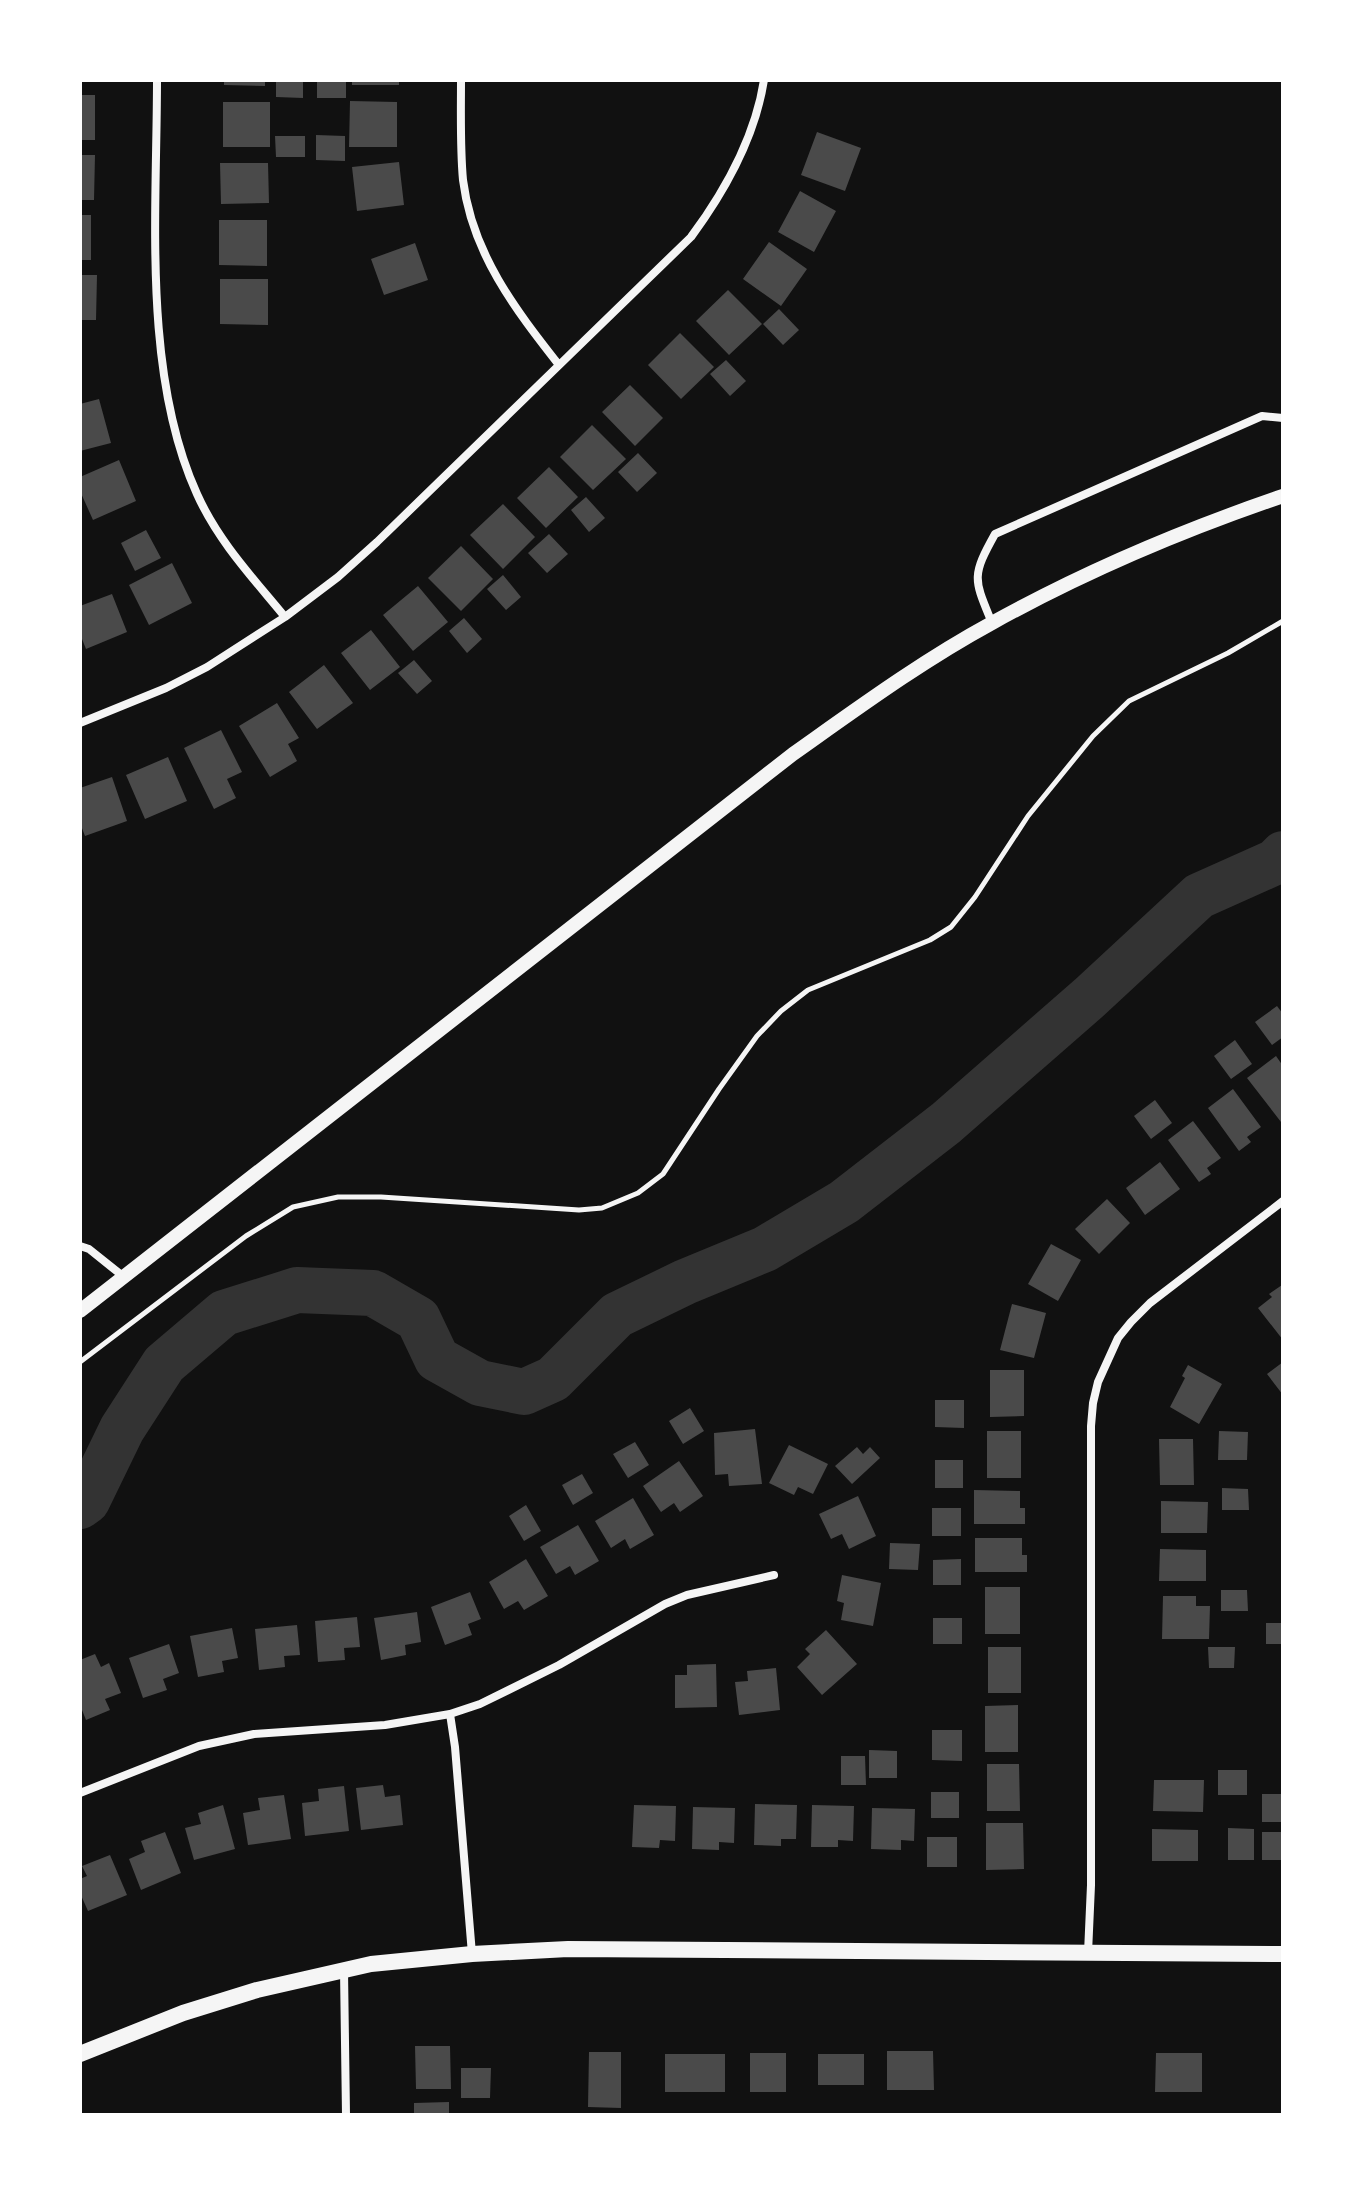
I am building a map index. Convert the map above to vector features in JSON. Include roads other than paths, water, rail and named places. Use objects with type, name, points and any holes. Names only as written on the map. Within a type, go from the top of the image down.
[{"type":"main road","points":[[80,2054],[183,2013],[257,1990],[371,1964],[472,1954],[568,1949],[1283,1954]]},
{"type":"street","points":[[157,80],[157,295],[168,406],[184,461],[211,522],[227,548],[285,617]]},
{"type":"street","points":[[461,80],[464,182],[477,235],[495,277],[514,308],[559,365]]},
{"type":"street","points":[[80,723],[180,681],[238,649],[285,617],[377,542],[691,237],[725,186],[747,140],[764,80]]},
{"type":"street","points":[[992,623],[977,585],[980,561],[995,534],[1262,416],[1283,418]]},
{"type":"street","points":[[80,1311],[793,754],[889,686],[992,623],[1133,553],[1283,496]]},
{"type":"street","points":[[1088,1953],[1091,1885],[1091,1426],[1095,1392],[1118,1338],[1150,1303],[1283,1201]]},
{"type":"street","points":[[80,1246],[89,1249],[124,1277]]},
{"type":"street","points":[[80,1793],[199,1746],[254,1734],[385,1725],[450,1714],[480,1704],[559,1665],[665,1604],[687,1595],[774,1575]]},
{"type":"street","points":[[450,1714],[472,1954]]},
{"type":"street","points":[[344,1970],[346,2115]]},
{"type":"waterway","points":[[80,1506],[87,1501],[122,1429],[164,1364],[224,1313],[297,1290],[373,1293],[418,1319],[437,1359],[480,1383],[524,1392],[553,1379],[617,1315],[685,1282],[765,1249],[844,1202],[946,1123],[1199,896],[1275,862],[1283,854]]}]
